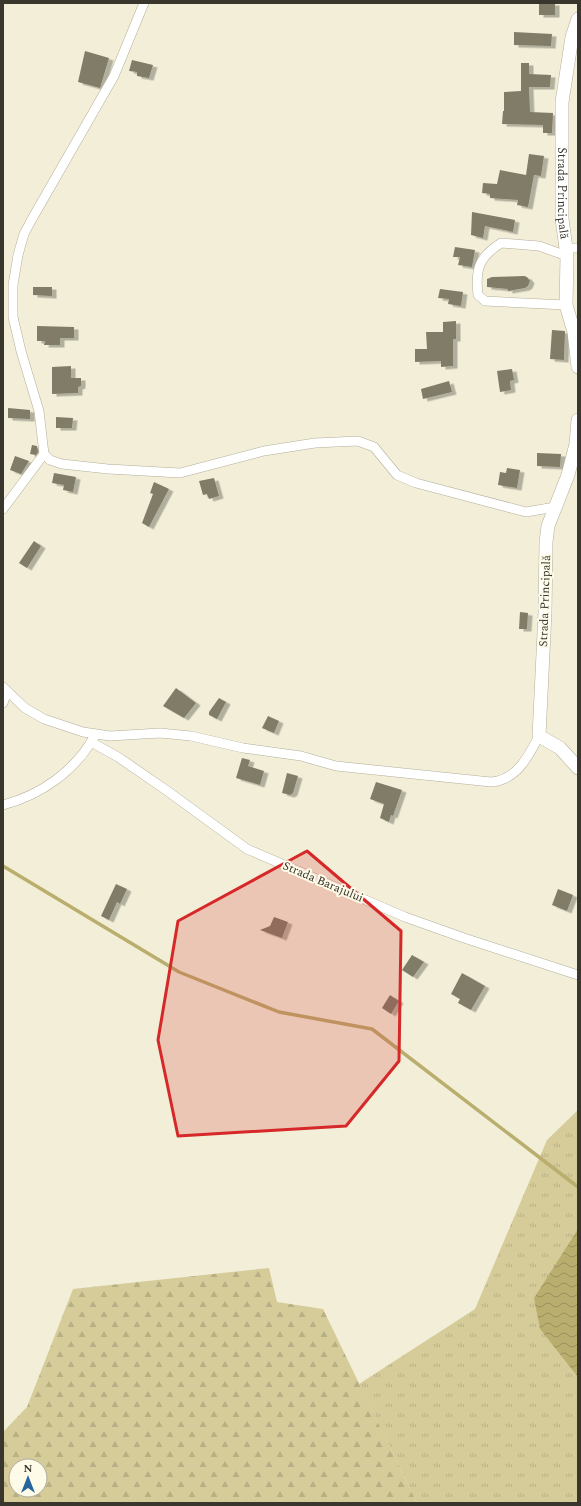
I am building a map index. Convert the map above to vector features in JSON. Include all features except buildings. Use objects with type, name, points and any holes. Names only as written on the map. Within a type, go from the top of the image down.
[{"type":"main road","name":"Strada Principală","points":[[578,19],[572,37],[562,102],[562,219],[571,251],[566,305],[574,332],[578,367]]},
{"type":"main road","name":"Strada Principală","points":[[539,736],[545,612],[546,542],[548,526],[568,475],[576,444],[578,420]]},
{"type":"main road","points":[[539,736],[560,748],[578,768]]},
{"type":"street","points":[[144,3],[114,76],[32,219],[24,234],[18,255],[13,285],[13,317],[21,351],[39,411],[44,454],[50,460],[62,464],[108,469],[180,473],[264,451],[315,443],[358,441],[374,447],[396,475],[416,483],[526,512],[555,507]]},
{"type":"street","points":[[566,305],[485,300],[478,295],[477,286],[480,265],[484,256],[501,243],[539,246],[571,251]]},
{"type":"street","points":[[3,509],[44,454]]},
{"type":"street","points":[[5,689],[25,708],[44,719],[67,728],[95,734],[110,736],[160,733],[191,736],[243,748],[301,756],[336,766],[491,782],[502,781],[518,771],[539,736]]},
{"type":"street","points":[[3,703],[5,689]]},
{"type":"street","points":[[3,805],[31,795],[56,781],[73,766],[91,742],[95,734]]},
{"type":"street","name":"Strada Barajului","points":[[91,742],[118,757],[247,849],[405,917],[578,975]]},
{"type":"highlighted area","points":[[307,851],[401,931],[399,1061],[346,1126],[178,1136],[158,1040],[178,921]]},
{"type":"green space","points":[[578,1110],[578,1503],[417,1503],[359,1384],[475,1309],[547,1140]]},
{"type":"green space","points":[[269,1268],[277,1302],[323,1309],[417,1503],[3,1503],[3,1432],[27,1407],[73,1289]]},
{"type":"water","points":[[578,1229],[578,1377],[540,1329],[534,1298]]},
{"type":"waterway","points":[[3,866],[179,972],[279,1012],[372,1029],[578,1187]]}]
